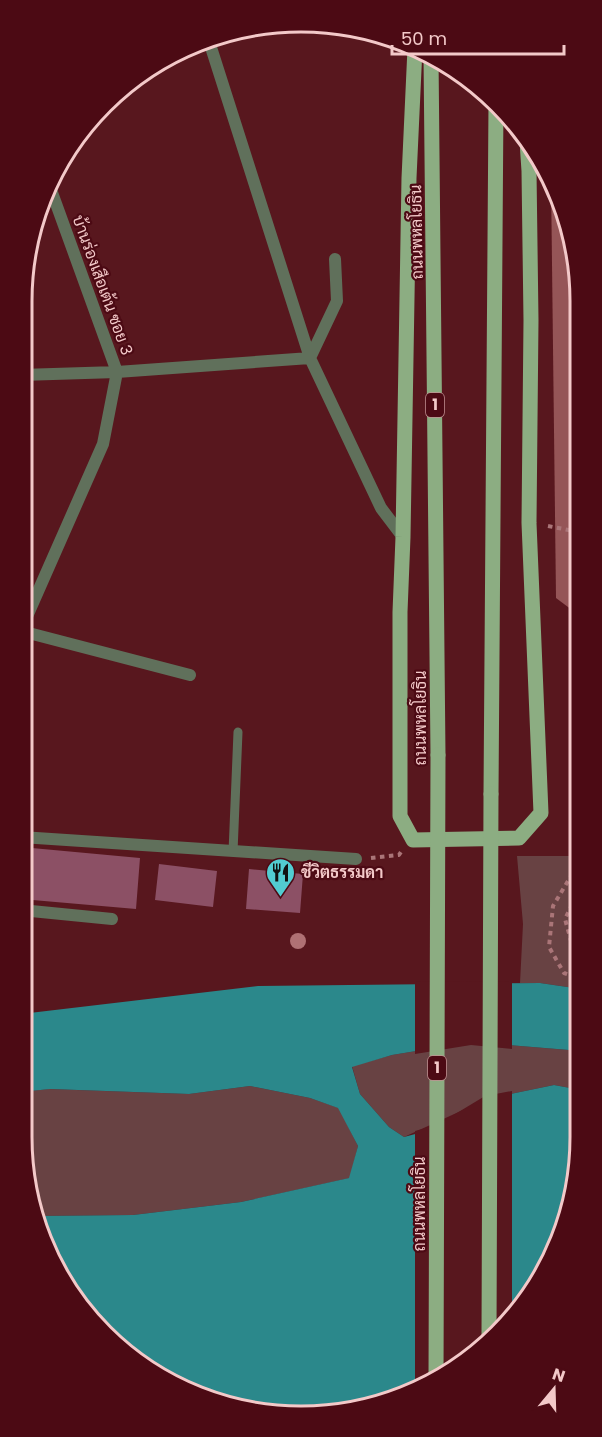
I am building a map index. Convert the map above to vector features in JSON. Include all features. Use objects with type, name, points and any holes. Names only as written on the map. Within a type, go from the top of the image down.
[{"type":"main road","points":[[415,57],[409,190],[400,612],[400,816],[413,840],[519,838],[541,813],[529,523],[528,156]]},
{"type":"main road","name":"ถนนพหลโยธิน","points":[[431,65],[438,755],[436,1369]]},
{"type":"main road","points":[[489,1330],[496,114]]},
{"type":"street","points":[[211,47],[310,358],[381,508],[403,537]]},
{"type":"street","name":"บ้านร่องเสือเต้น ซอย 3","points":[[32,604],[104,444],[117,372],[53,196]]},
{"type":"street","points":[[310,358],[337,301],[335,259]]},
{"type":"street","points":[[32,375],[117,372],[310,358]]},
{"type":"street","points":[[32,629],[190,675]]},
{"type":"street","points":[[32,838],[356,859]]},
{"type":"street","points":[[32,911],[112,919]]},
{"type":"lane","points":[[232,852],[238,732]]},
{"type":"path","points":[[529,523],[570,530]]},
{"type":"path","points":[[356,859],[399,855],[413,840]]},
{"type":"path","points":[[570,878],[553,906],[549,947],[564,973],[570,975]]},
{"type":"path","points":[[570,910],[566,919],[570,936]]},
{"type":"shaded area","points":[[551,201],[565,248],[570,283],[570,608],[556,598]]},
{"type":"shaded area","points":[[517,856],[570,856],[570,987],[520,983],[523,924]]},
{"type":"shaded area","points":[[471,1042],[570,1050],[570,1088],[554,1085],[487,1099],[404,1137],[389,1127],[360,1094],[352,1066],[392,1055]]},
{"type":"shaded area","points":[[250,1086],[310,1098],[339,1108],[358,1146],[350,1178],[241,1202],[133,1215],[44,1216],[32,1154],[32,1091],[49,1089],[189,1094]]},
{"type":"water","points":[[540,983],[570,987],[570,1050],[471,1042],[392,1055],[352,1067],[360,1094],[389,1127],[404,1137],[438,1128],[487,1099],[554,1085],[570,1088],[570,1154],[565,1189],[550,1239],[525,1286],[492,1327],[465,1350],[420,1378],[388,1391],[336,1403],[283,1405],[231,1396],[182,1378],[137,1350],[98,1314],[68,1271],[46,1223],[44,1216],[133,1215],[241,1202],[349,1178],[358,1146],[338,1108],[310,1098],[250,1086],[189,1094],[50,1089],[32,1091],[32,1013],[258,986]]},
{"type":"pier","points":[[512,981],[512,1049],[471,1045],[415,1054],[415,982]]},
{"type":"pier","points":[[512,1091],[512,1304],[479,1339],[451,1360],[415,1380],[415,1131],[437,1125],[485,1096]]},
{"type":"building","points":[[32,848],[140,858],[136,909],[32,900]]},
{"type":"building","points":[[159,864],[217,871],[213,907],[155,900]]},
{"type":"building","points":[[249,869],[303,874],[300,913],[246,909]]},
{"type":"place","name":"ชีวิตธรรมดา","points":[[280,898]]}]
